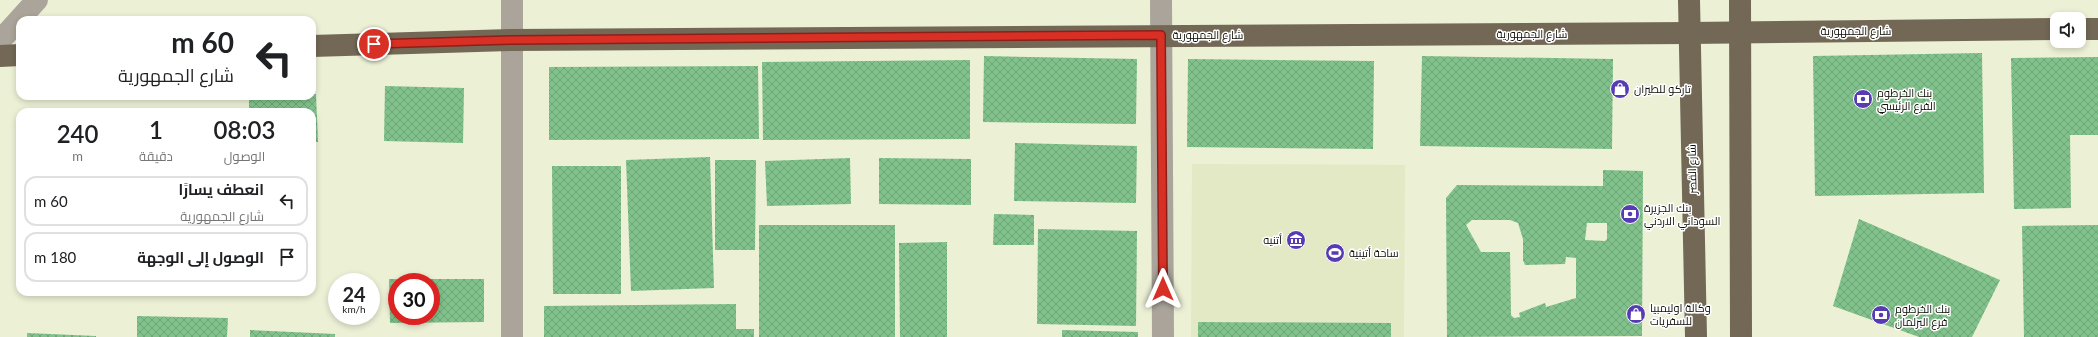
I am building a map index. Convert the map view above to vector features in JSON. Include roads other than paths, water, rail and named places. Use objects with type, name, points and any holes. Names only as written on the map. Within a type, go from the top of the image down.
[{"type":"main road","name":"شارع القصر","points":[[1689,0],[1696,337]]},
{"type":"main road","points":[[1740,0],[1741,337]]},
{"type":"main road","points":[[2086,29],[2098,28]]},
{"type":"main road","name":"شارع الجمهورية","points":[[316,46],[512,40],[1689,33],[2050,29]]},
{"type":"main road","points":[[0,56],[16,55]]},
{"type":"street","points":[[23,16],[38,0]]},
{"type":"street","points":[[512,0],[512,337]]},
{"type":"street","points":[[1161,0],[1163,337]]},
{"type":"street","points":[[0,41],[16,24]]},
{"type":"place","name":"تاركو للطيران","points":[[1620,89]]},
{"type":"place","name":"بنك الخرطوم الفرع الرئيسي","points":[[1863,99]]},
{"type":"place","name":"بنك الجزيرة السوداني الاردني","points":[[1630,214]]},
{"type":"place","name":"أتنيه","points":[[1296,240]]},
{"type":"place","name":"ساحة أتينية","points":[[1335,253]]},
{"type":"place","name":"وكالة اوليمبيا للسفريات","points":[[1636,314]]},
{"type":"place","name":"بنك الخرطوم فرع البرلمان","points":[[1881,315]]}]
